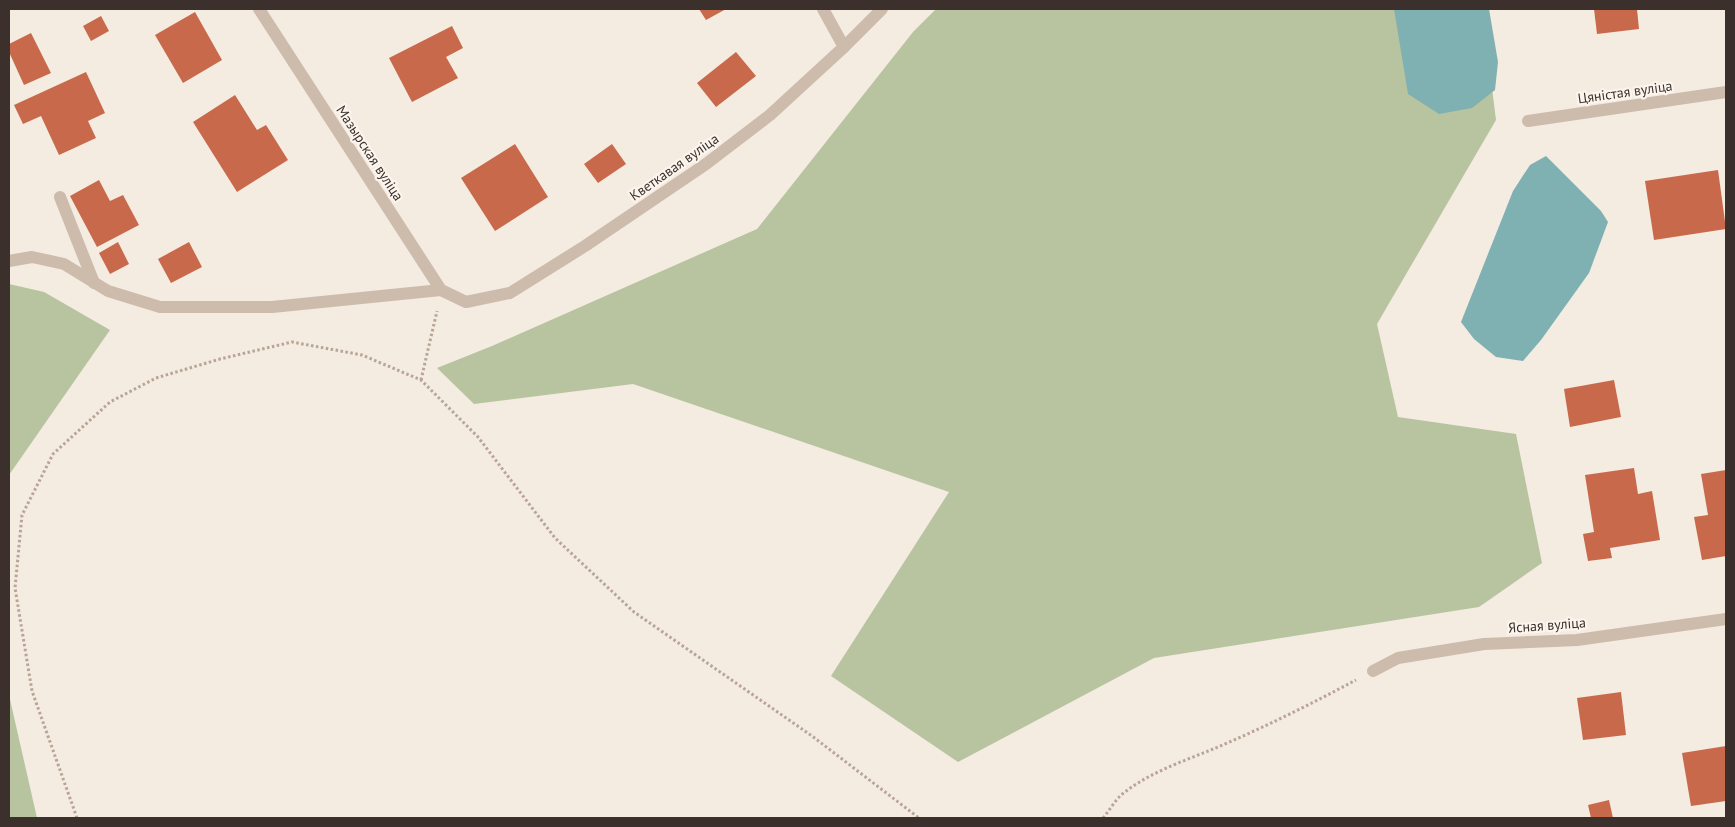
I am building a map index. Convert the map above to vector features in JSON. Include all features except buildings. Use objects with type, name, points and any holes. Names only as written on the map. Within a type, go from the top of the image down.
[{"type":"street","name":"Мазырская вуліца","points":[[259,9],[441,290]]},
{"type":"street","points":[[823,9],[844,47]]},
{"type":"street","name":"Кветкавая вуліца","points":[[441,290],[466,302],[510,293],[706,164],[770,115],[882,9]]},
{"type":"street","name":"Цяністая вуліца","points":[[1528,121],[1726,92]]},
{"type":"street","points":[[60,198],[94,283]]},
{"type":"street","points":[[9,262],[32,257],[64,264],[108,291],[160,307],[272,307],[441,290]]},
{"type":"street","name":"Ясная вуліца","points":[[1373,671],[1398,658],[1484,644],[1577,640],[1726,619]]},
{"type":"path","points":[[421,380],[441,290]]},
{"type":"path","points":[[77,818],[32,691],[15,588],[22,515],[53,454],[110,402],[156,378],[220,359],[292,342],[362,355],[421,380],[478,437],[555,538],[634,612],[812,736],[919,818]]},
{"type":"path","points":[[1103,818],[1123,792],[1146,778],[1303,708],[1373,671]]},
{"type":"green space","points":[[936,9],[1482,9],[1496,120],[1377,324],[1398,417],[1516,434],[1542,563],[1479,607],[1154,658],[958,762],[831,676],[949,492],[633,384],[474,404],[437,368],[492,346],[757,229],[913,32]]},
{"type":"green space","points":[[9,284],[44,292],[110,330],[9,475]]},
{"type":"green space","points":[[9,695],[37,818],[9,818]]},
{"type":"water","points":[[1394,9],[1489,9],[1498,62],[1495,90],[1472,108],[1439,114],[1408,94]]},
{"type":"water","points":[[1546,156],[1601,211],[1608,222],[1589,273],[1541,340],[1523,361],[1496,357],[1474,339],[1461,322],[1513,191],[1530,165]]}]
